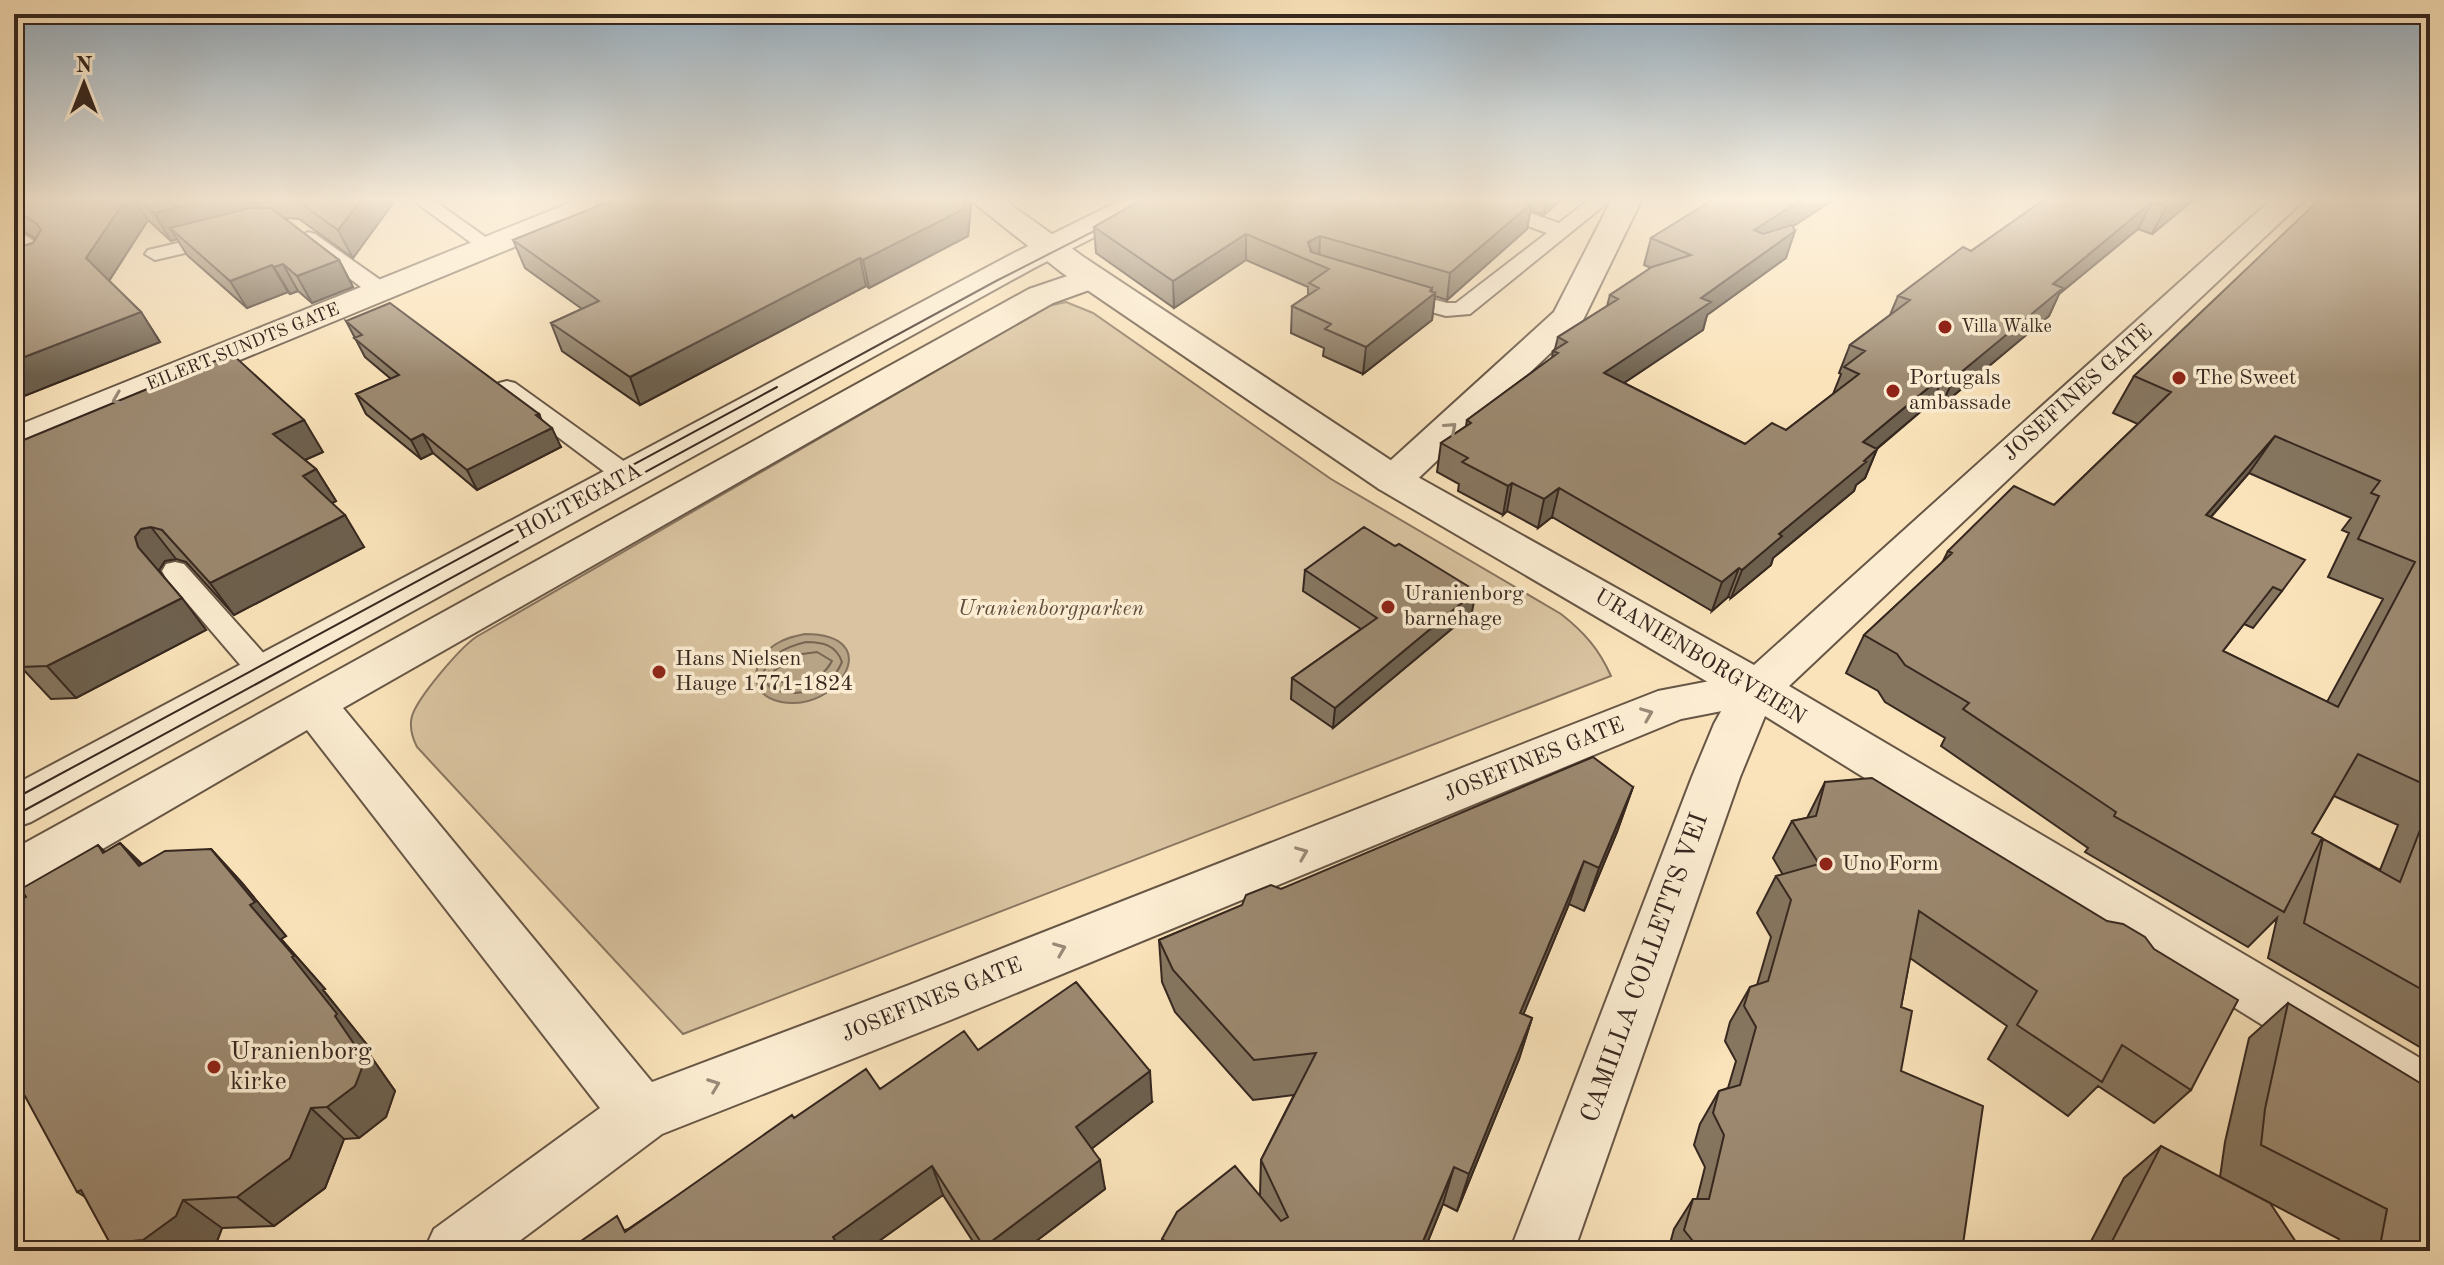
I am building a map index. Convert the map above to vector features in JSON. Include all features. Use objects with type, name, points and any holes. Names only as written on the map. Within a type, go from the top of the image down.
[{"type":"street","name":"EILERT SUNDTS GATE","points":[[14,441],[459,258]]},
{"type":"street","name":"HOLTEGATA","points":[[19,796],[264,673],[1031,258]]},
{"type":"street","name":"URANIENBORGVEIEN","points":[[1064,258],[1393,480],[1757,689],[2430,1096]]},
{"type":"street","points":[[1393,480],[1569,317],[1598,258]]},
{"type":"street","name":"JOSEFINES GATE","points":[[456,1251],[641,1114],[942,997],[1674,703],[1757,689],[2226,258]]},
{"type":"street","name":"HOLTEGATA","points":[[14,875],[1041,296],[1091,278]]},
{"type":"street","name":"CAMILLA COLLETTS VEI","points":[[1542,1251],[1711,791],[1737,724],[1757,689]]},
{"type":"street","points":[[313,704],[641,1114]]},
{"type":"lane","points":[[17,277],[45,265],[47,258]]},
{"type":"lane","points":[[336,258],[381,291]]},
{"type":"lane","points":[[1375,288],[1446,310],[1462,309],[1527,258]]},
{"type":"lane","points":[[507,388],[627,476]]},
{"type":"lane","points":[[175,571],[264,673]]},
{"type":"green space","name":"Uranienborgparken","points":[[1066,302],[1093,313],[1331,479],[1561,614],[1590,642],[1611,676],[683,1034],[417,747],[411,724],[416,708],[440,674],[476,637],[1048,306]]},
{"type":"water","points":[[805,634],[830,637],[844,646],[849,658],[846,672],[836,685],[821,696],[802,702],[781,702],[770,698],[757,685],[757,668],[761,659],[779,642]]},
{"type":"building","points":[[14,258],[86,258],[141,312],[14,361]]},
{"type":"building","points":[[204,258],[339,260],[297,276],[283,264],[272,265],[230,281]]},
{"type":"building","points":[[538,258],[860,258],[630,377],[551,323],[599,301]]},
{"type":"building","points":[[1139,258],[1209,258],[1173,281]]},
{"type":"building","points":[[1303,258],[1331,258],[1432,288],[1430,291],[1435,293],[1366,347],[1325,329],[1331,324],[1292,306],[1319,288],[1309,283],[1329,269]]},
{"type":"building","points":[[1397,258],[1468,258],[1450,273]]},
{"type":"building","points":[[1681,258],[1757,258],[1701,298],[1711,302],[1604,373],[1745,444],[1772,423],[1786,430],[1859,374],[1844,367],[1865,351],[1850,345],[1910,300],[1898,296],[1948,258],[2084,258],[2053,284],[2063,288],[1954,378],[1945,374],[1863,442],[1877,449],[1866,462],[1779,534],[1782,536],[1742,570],[1739,568],[1722,582],[1559,488],[1544,499],[1512,483],[1508,486],[1462,462],[1468,458],[1441,443],[1471,423],[1467,420],[1558,353],[1553,351],[1567,342],[1558,337],[1618,299],[1610,295],[1652,267]]},
{"type":"building","points":[[2258,258],[2430,258],[2430,787],[2358,754],[2312,833],[2322,838],[2284,912],[2114,816],[2116,812],[1963,709],[1969,703],[1905,665],[1897,654],[1864,635],[1952,553],[1948,551],[2014,486],[2054,505],[2171,392],[2134,376]],"holes":[[[2275,436],[2380,481],[2371,493],[2379,496],[2358,539],[2415,562],[2338,707],[2223,651],[2273,587],[2282,591],[2305,560],[2206,515]]]},
{"type":"building","points":[[390,303],[539,414],[536,415],[552,428],[467,470],[423,434],[411,440],[356,394],[399,375],[354,338],[362,335],[346,321]]},
{"type":"building","points":[[232,354],[304,420],[273,434],[316,469],[303,476],[345,515],[210,583],[162,530],[151,527],[141,529],[135,537],[138,547],[182,598],[47,666],[21,667],[14,657],[14,444]]},
{"type":"building","points":[[1364,527],[1395,546],[1399,544],[1476,591],[1335,708],[1292,678],[1377,618],[1305,570]]},
{"type":"building","points":[[1593,757],[1633,787],[1599,868],[1584,861],[1520,1013],[1532,1018],[1469,1174],[1454,1167],[1419,1251],[1182,1251],[1162,1239],[1177,1212],[1235,1166],[1281,1221],[1288,1217],[1261,1160],[1316,1053],[1254,1060],[1173,970],[1159,940],[1242,905],[1246,895],[1271,885],[1281,889]]},
{"type":"building","points":[[1872,778],[2107,921],[2123,924],[2145,937],[2154,949],[2238,1000],[2191,1090],[2122,1045],[2102,1082],[2017,1025],[2037,991],[1919,911],[1901,1007],[1912,1011],[1901,1071],[1983,1106],[1962,1251],[1694,1251],[1696,1245],[1684,1230],[1693,1199],[1709,1199],[1724,1135],[1713,1113],[1719,1091],[1740,1085],[1756,1027],[1744,1006],[1750,987],[1768,981],[1791,900],[1776,876],[1819,864],[1792,821],[1816,816],[1825,782]]},
{"type":"building","points":[[2430,804],[2430,994],[2304,923],[2323,839],[2400,882]]},
{"type":"building","name":"Uranienborg kirke","points":[[120,843],[139,866],[165,851],[211,849],[255,902],[250,905],[294,956],[337,1014],[335,1016],[365,1060],[355,1086],[327,1107],[311,1108],[290,1158],[237,1197],[183,1200],[176,1216],[143,1240],[110,1243],[81,1190],[77,1192],[14,1076],[14,940],[24,934],[14,917],[14,904],[26,897],[21,889],[98,845],[103,853]]},
{"type":"building","points":[[1076,982],[1150,1071],[1076,1127],[1100,1160],[984,1247],[932,1166],[833,1237],[841,1251],[552,1251],[555,1248],[568,1250],[617,1216],[625,1232],[792,1115],[794,1118],[866,1069],[880,1089],[964,1031],[978,1050]]},
{"type":"building","points":[[2288,1003],[2430,1089],[2430,1251],[2379,1251],[2387,1209],[2261,1145],[2265,1109]]},
{"type":"building","points":[[2161,1146],[2270,1203],[2302,1251],[2107,1251]]},
{"type":"tram line","points":[[14,816],[1041,258]]},
{"type":"tram line","points":[[14,799],[777,387]]},
{"type":"place","name":"Villa Walke","points":[[1945,327]]},
{"type":"place","name":"The Sweet","points":[[2179,378]]},
{"type":"place","name":"Portugals ambassade","points":[[1893,391]]},
{"type":"place","name":"Uranienborg barnehage","points":[[1388,607]]},
{"type":"place","name":"Hans Nielsen Hauge 1771-1824","points":[[659,672]]},
{"type":"place","name":"Uno Form","points":[[1826,864]]},
{"type":"place","name":"Uranienborg kirke","points":[[214,1067]]}]
